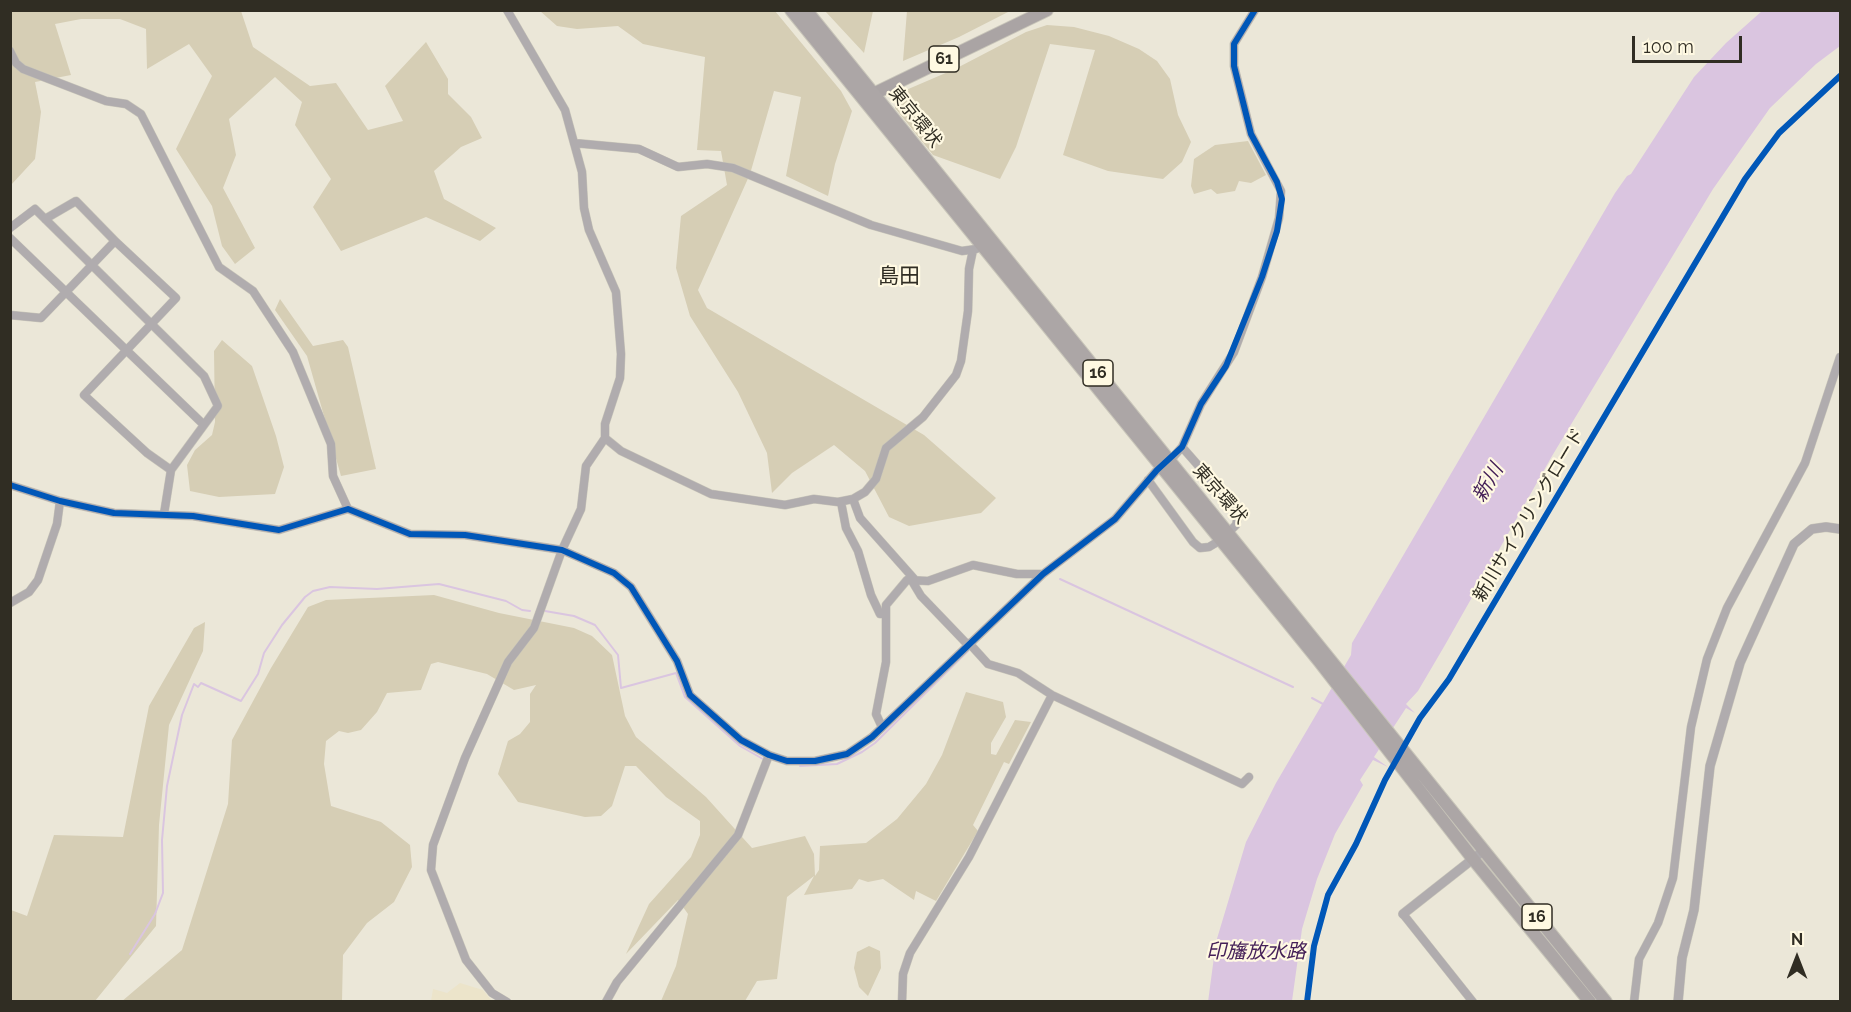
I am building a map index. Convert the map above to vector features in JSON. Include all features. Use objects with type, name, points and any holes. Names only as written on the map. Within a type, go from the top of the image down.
[{"type":"highway","name":"東京環状","points":[[791,10],[862,100],[974,228],[1229,532],[1321,657]]},
{"type":"highway","name":"東京環状","points":[[806,10],[873,92],[974,228],[977,247],[1049,320],[1219,541],[1321,657],[1409,765],[1590,1002]]},
{"type":"highway","name":"東京環状","points":[[1478,855],[1606,1002]]},
{"type":"main road","name":"61","points":[[862,100],[873,92],[1047,10]]},
{"type":"street","points":[[507,10],[565,110],[582,172],[584,208],[589,230],[614,286],[620,320],[620,378],[605,424],[604,438],[586,466],[581,509],[562,550],[534,628],[508,662],[465,758],[433,845],[431,870],[466,960],[492,993],[507,1002]]},
{"type":"street","points":[[1174,456],[1182,447],[1201,404],[1234,352],[1265,269],[1279,218],[1281,191],[1251,134],[1233,60],[1234,44],[1238,34],[1255,10]]},
{"type":"street","points":[[10,51],[16,63],[23,69],[106,101],[126,104],[141,114],[219,267],[253,291],[293,352],[331,444],[333,476],[348,509]]},
{"type":"street","points":[[574,143],[639,149],[678,167],[708,164],[732,168],[871,225],[962,251],[977,247]]},
{"type":"street","points":[[45,219],[76,201],[176,298],[84,395],[147,453],[171,470]]},
{"type":"street","points":[[10,228],[35,209],[152,323],[204,376],[211,388],[218,406],[171,470],[164,514]]},
{"type":"street","points":[[10,238],[204,425]]},
{"type":"street","points":[[10,315],[41,318],[115,241]]},
{"type":"street","points":[[604,438],[621,452],[711,495],[785,505],[814,499],[841,502],[853,499],[865,492],[876,478],[886,448],[923,417],[956,375],[961,361],[968,312],[969,268],[977,247]]},
{"type":"street","points":[[1634,1002],[1639,959],[1658,922],[1673,878],[1691,727],[1707,659],[1727,608],[1805,463],[1840,357]]},
{"type":"street","points":[[1182,447],[1239,512],[1236,525],[1229,532]]},
{"type":"street","points":[[10,485],[60,501],[114,513],[164,514],[279,530],[348,509],[410,534],[465,535],[562,550],[614,573],[632,587],[677,661],[690,694],[741,740],[769,755],[796,761],[833,759],[864,744],[1042,574],[1115,519],[1157,470]]},
{"type":"street","points":[[1148,480],[1193,542],[1200,548],[1209,548],[1219,541]]},
{"type":"street","points":[[853,499],[860,518],[914,581],[921,596],[988,664],[1018,673],[1052,695],[1242,784],[1249,777]]},
{"type":"street","points":[[10,603],[29,592],[38,580],[57,524],[60,501]]},
{"type":"street","points":[[841,502],[846,528],[858,550],[871,595],[880,614],[885,614]]},
{"type":"street","points":[[1678,1002],[1682,958],[1694,910],[1710,766],[1740,663],[1794,544],[1812,529],[1826,526],[1840,529]]},
{"type":"street","points":[[882,727],[876,714],[886,662],[885,614],[890,599],[907,580],[928,581],[972,565],[1017,574],[1042,574]]},
{"type":"street","points":[[902,1002],[903,974],[910,953],[962,870],[1052,695]]},
{"type":"street","points":[[606,1002],[616,982],[742,830],[769,755]]},
{"type":"street","points":[[1473,1002],[1403,914],[1478,855]]},
{"type":"shaded area","points":[[17,10],[241,11],[253,47],[310,86],[336,83],[368,130],[403,121],[385,86],[426,42],[448,79],[448,94],[471,117],[482,138],[461,147],[434,171],[444,199],[496,228],[480,241],[426,217],[341,251],[313,207],[331,179],[295,125],[302,102],[275,77],[229,119],[236,155],[223,188],[255,248],[235,264],[222,246],[212,206],[176,149],[212,76],[189,44],[147,69],[146,29],[120,19],[81,19],[55,24],[71,75],[35,82],[41,112],[35,159],[11,185],[10,13]]},
{"type":"shaded area","points":[[907,10],[1010,11],[959,37],[903,61]]},
{"type":"shaded area","points":[[540,11],[775,11],[841,91],[852,111],[835,164],[828,196],[786,176],[801,97],[774,91],[750,174],[698,290],[707,308],[924,435],[996,498],[981,513],[909,526],[889,517],[865,471],[834,445],[792,473],[772,493],[767,453],[738,392],[690,316],[676,268],[681,216],[727,185],[721,151],[697,150],[705,57],[643,44],[618,26],[577,29],[557,26]]},
{"type":"shaded area","points":[[825,11],[873,11],[864,53]]},
{"type":"shaded area","points":[[1047,25],[1074,27],[1109,36],[1139,49],[1157,61],[1170,79],[1178,115],[1191,142],[1182,162],[1163,179],[1108,171],[1063,155],[1095,50],[1050,44],[1016,147],[1000,179],[933,155],[895,108],[899,93],[955,69],[1026,32]]},
{"type":"shaded area","points":[[1248,141],[1266,175],[1251,183],[1239,181],[1235,191],[1217,194],[1211,189],[1194,194],[1191,186],[1194,159],[1215,145]]},
{"type":"shaded area","points":[[280,299],[313,346],[343,340],[348,347],[376,469],[341,476],[307,356],[275,310]]},
{"type":"shaded area","points":[[222,340],[252,366],[284,467],[275,494],[219,497],[190,491],[187,465],[195,450],[212,435],[215,422],[214,351]]},
{"type":"shaded area","points":[[434,595],[499,613],[574,628],[592,636],[612,655],[625,716],[636,737],[706,797],[752,848],[805,836],[814,854],[815,876],[819,870],[820,846],[866,843],[897,819],[926,784],[942,755],[966,692],[1003,702],[1006,717],[991,743],[991,754],[996,755],[1015,720],[1031,722],[1009,764],[1004,762],[973,825],[978,831],[936,901],[916,891],[914,900],[883,879],[868,882],[859,879],[852,889],[804,895],[814,876],[787,897],[777,979],[757,981],[745,1001],[661,1001],[676,966],[688,914],[678,900],[626,954],[649,904],[691,857],[700,835],[700,821],[666,797],[636,766],[625,766],[612,806],[601,816],[585,817],[518,802],[498,774],[508,741],[520,734],[530,722],[530,694],[536,685],[514,690],[487,674],[438,662],[431,664],[421,690],[387,693],[377,712],[361,730],[348,733],[339,731],[326,741],[324,764],[331,806],[381,822],[410,845],[412,867],[394,902],[367,923],[343,955],[342,1001],[121,1002],[182,950],[228,804],[232,740],[271,668],[308,607],[326,600]]},
{"type":"shaded area","points":[[205,622],[203,651],[169,725],[159,825],[156,926],[95,1001],[11,1001],[11,910],[27,916],[54,835],[123,837],[149,706],[194,628]]},
{"type":"shaded area","points":[[869,946],[880,951],[881,968],[868,996],[859,987],[854,968],[857,952]]},
{"type":"shaded area","points":[[460,983],[483,990],[492,1001],[431,1001],[433,989],[447,993]]},
{"type":"water","name":"印旛放水路","points":[[1762,11],[1840,11],[1840,46],[1816,64],[1770,108],[1713,189],[1552,456],[1418,691],[1406,704],[1415,713],[1406,708],[1374,757],[1388,767],[1373,760],[1360,780],[1363,785],[1335,834],[1317,879],[1302,929],[1292,1001],[1208,1002],[1216,942],[1246,842],[1276,783],[1351,655],[1352,643],[1615,193],[1631,174],[1694,77],[1726,43]]},
{"type":"waterway","points":[[1060,579],[1293,687]]},
{"type":"waterway","points":[[130,954],[155,914],[163,893],[162,840],[167,786],[182,715],[194,684],[198,687],[201,683],[241,701],[258,674],[264,653],[282,625],[305,597],[313,591],[330,587],[377,589],[439,584],[506,601],[522,610],[530,611]]},
{"type":"waterway","points":[[545,611],[574,616],[595,625],[618,655],[621,688],[676,673],[685,697],[740,746],[763,759]]},
{"type":"waterway","points":[[800,766],[837,764],[862,752],[875,743],[968,651]]},
{"type":"waterway","points":[[1312,698],[1323,704]]},
{"type":"cycle path","points":[[10,485],[60,501],[114,513],[193,516],[279,530],[348,509],[410,534],[465,535],[562,550],[614,573],[631,587],[677,661],[690,695],[741,740],[769,755],[787,761],[815,761],[847,754],[872,737],[1043,574],[1115,519],[1157,470],[1182,447],[1201,404],[1226,366],[1262,277],[1277,231],[1282,199],[1277,182],[1251,134],[1234,66],[1234,44],[1255,10]]},
{"type":"cycle path","name":"新川サイクリングロード","points":[[1307,1002],[1314,946],[1328,895],[1356,844],[1385,780],[1420,718],[1449,679],[1745,179],[1779,133],[1840,76]]},
{"type":"district","name":"島田","points":[[899,277]]},
{"type":"water label","name":"新川","points":[[1488,483]]}]
